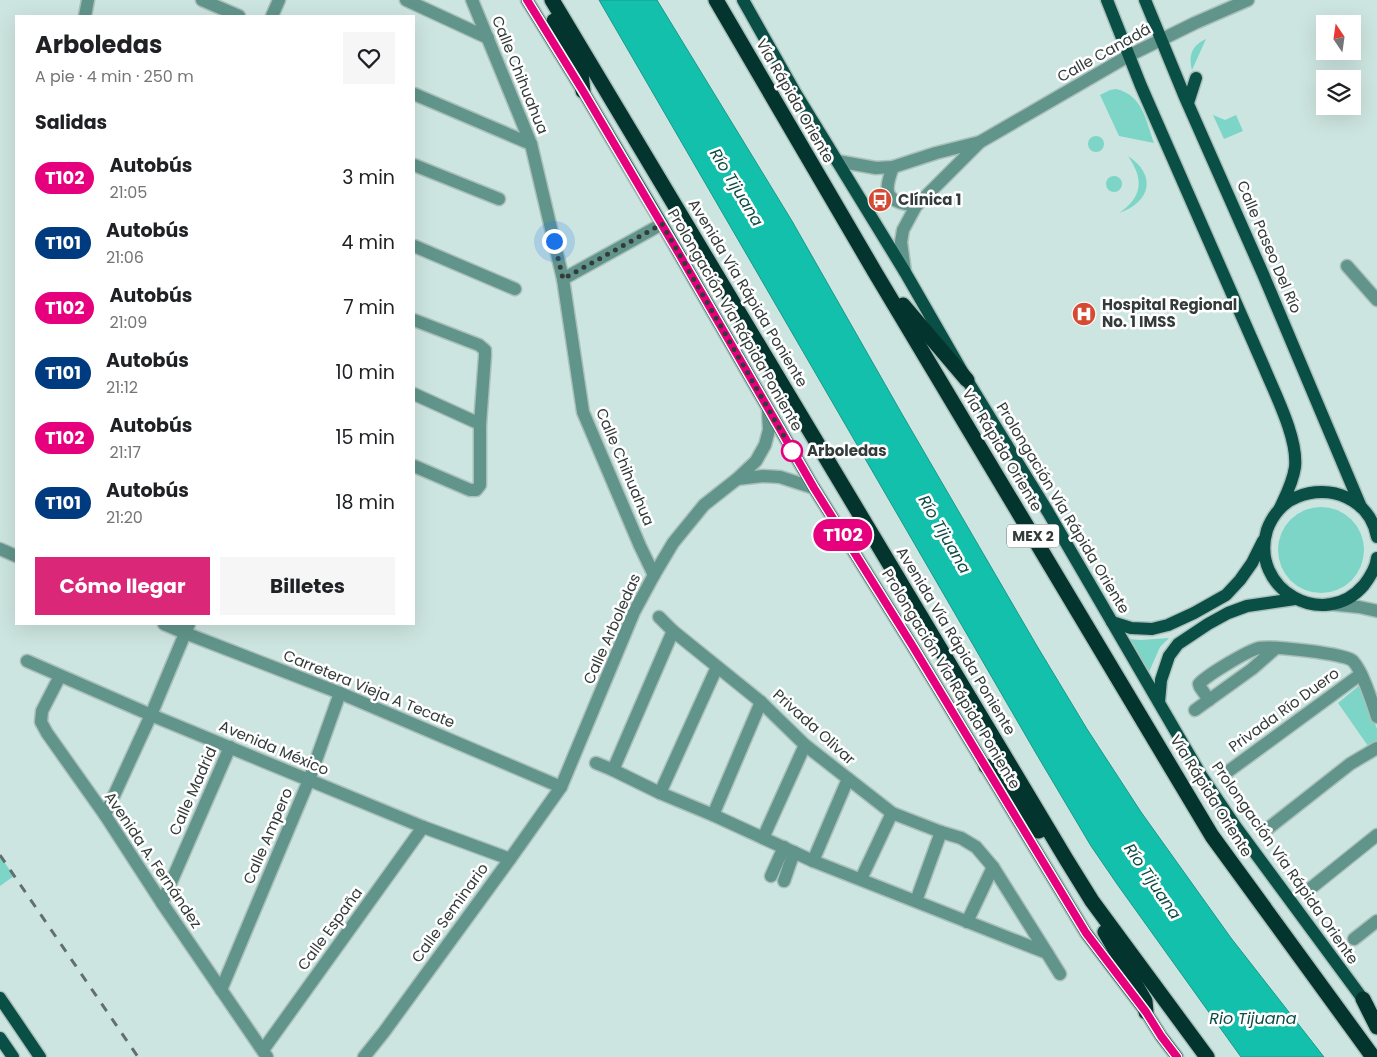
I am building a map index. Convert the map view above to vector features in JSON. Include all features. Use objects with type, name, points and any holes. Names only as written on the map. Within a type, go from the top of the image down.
[{"type":"highway","points":[[544,0],[581,73],[583,91]]},
{"type":"highway","name":"Avenida Vía Rápida Poniente","points":[[552,0],[1092,901],[1207,1057]]},
{"type":"highway","name":"Vía Rápida Oriente","points":[[716,0],[876,274],[1212,836],[1373,1057]]},
{"type":"highway","points":[[876,274],[967,380]]},
{"type":"highway","points":[[986,766],[999,776],[1053,850],[1066,859]]},
{"type":"highway","points":[[1092,901],[1097,919],[1144,1001],[1146,1012]]},
{"type":"highway","points":[[1362,999],[1377,1027]]},
{"type":"main road","name":"Prolongación Vía Rápida Poniente","points":[[527,0],[662,224],[814,488],[917,653],[1086,933],[1146,1012],[1177,1057]]},
{"type":"main road","name":"Prolongación Vía Rápida Oriente","points":[[743,0],[796,94],[1048,512],[1201,775],[1236,827],[1377,1018]]},
{"type":"main road","points":[[1107,0],[1141,86],[1282,411],[1292,439],[1295,467],[1292,482],[1280,508],[1270,522],[1252,564],[1226,595],[1168,625],[1152,629],[1131,628],[1112,622]]},
{"type":"main road","name":"Calle Paseo Del Río","points":[[1145,0],[1361,506]]},
{"type":"main road","points":[[1188,103],[1196,78]]},
{"type":"main road","points":[[1280,508],[1295,497],[1311,492],[1329,491],[1346,496],[1361,506],[1375,520],[1377,537]]},
{"type":"main road","points":[[1264,539],[1267,567],[1274,580],[1283,591],[1295,599],[1311,604],[1329,604],[1345,600],[1359,591],[1370,578],[1377,558]]},
{"type":"main road","points":[[1159,702],[1161,680],[1170,656],[1178,644],[1228,613],[1247,606],[1295,599]]},
{"type":"main road","points":[[0,998],[40,1057]]},
{"type":"main road","points":[[0,1038],[13,1057]]},
{"type":"street","points":[[85,15],[88,0]]},
{"type":"street","points":[[202,0],[237,15]]},
{"type":"street","points":[[272,15],[279,0]]},
{"type":"street","points":[[406,0],[488,38]]},
{"type":"street","name":"Calle Chihuahua","points":[[472,0],[531,144],[563,279],[583,412],[654,575]]},
{"type":"street","name":"Calle Canadá","points":[[905,272],[901,242],[903,230],[916,206],[980,142],[1130,55],[1195,23],[1248,0]]},
{"type":"street","points":[[415,94],[531,144]]},
{"type":"street","name":"Calle Canadá","points":[[837,161],[876,168],[893,167],[936,153],[980,142]]},
{"type":"street","points":[[415,165],[499,199]]},
{"type":"street","points":[[893,167],[886,187],[889,195],[898,203],[916,206]]},
{"type":"street","points":[[563,279],[662,224]]},
{"type":"street","points":[[415,246],[515,289]]},
{"type":"street","points":[[1347,266],[1377,300]]},
{"type":"street","points":[[415,320],[479,345],[485,350],[480,424],[480,485],[476,490],[470,490],[415,466]]},
{"type":"street","points":[[415,394],[480,424]]},
{"type":"street","name":"Calle Arboledas","points":[[561,787],[634,612],[654,575],[673,543],[704,505],[756,461],[765,445],[769,430],[768,410]]},
{"type":"street","points":[[737,479],[763,476],[780,477],[814,488]]},
{"type":"street","points":[[0,549],[15,556]]},
{"type":"street","points":[[1329,604],[1377,611]]},
{"type":"street","name":"Privada Olivar","points":[[659,617],[673,631],[761,702],[805,745],[892,813],[962,838],[976,847],[993,867],[1060,974]]},
{"type":"street","name":"Carretera Vieja A Tecate","points":[[169,625],[187,629],[561,787]]},
{"type":"street","points":[[105,815],[151,715],[187,629]]},
{"type":"street","points":[[613,770],[673,631]]},
{"type":"street","points":[[1209,700],[1200,684],[1238,657],[1259,648],[1276,648],[1345,656],[1352,660],[1361,674],[1376,712]]},
{"type":"street","points":[[1195,710],[1264,660],[1276,648]]},
{"type":"street","name":"Avenida México","points":[[27,661],[151,715],[423,827],[510,859]]},
{"type":"street","points":[[660,794],[718,667]]},
{"type":"street","name":"Privada Río Duero","points":[[1226,773],[1361,674]]},
{"type":"street","name":"Avenida A. Fernández","points":[[60,676],[42,711],[41,722],[265,1054]]},
{"type":"street","name":"Calle Ampero","points":[[221,990],[309,780],[340,693]]},
{"type":"street","points":[[713,815],[761,702]]},
{"type":"street","points":[[763,838],[805,745]]},
{"type":"street","name":"Calle Madrid","points":[[162,903],[230,747]]},
{"type":"street","points":[[1266,830],[1350,764],[1377,748]]},
{"type":"street","points":[[596,763],[660,794],[713,815],[814,861],[1047,953]]},
{"type":"street","points":[[814,861],[848,779]]},
{"type":"street","name":"Calle Seminario","points":[[364,1057],[561,787]]},
{"type":"street","points":[[861,879],[892,813]]},
{"type":"street","name":"Calle España","points":[[265,1054],[423,827]]},
{"type":"street","points":[[916,901],[941,832]]},
{"type":"street","points":[[1311,888],[1377,835]]},
{"type":"street","points":[[780,873],[789,850]]},
{"type":"street","points":[[967,922],[993,867]]},
{"type":"street","points":[[1354,939],[1377,921]]},
{"type":"shaded area","points":[[1206,39],[1192,70],[1192,51],[1197,44]]},
{"type":"shaded area","points":[[1116,89],[1125,92],[1138,103],[1146,118],[1154,143],[1119,136],[1100,95]]},
{"type":"shaded area","points":[[1213,115],[1225,120],[1236,115],[1243,131],[1224,139]]},
{"type":"shaded area","points":[[1093,136],[1099,136],[1104,141],[1102,150],[1093,152],[1088,147],[1088,141]]},
{"type":"shaded area","points":[[1128,156],[1143,171],[1146,179],[1146,188],[1144,195],[1138,202],[1119,213],[1133,201],[1137,194],[1139,180],[1137,172]]},
{"type":"shaded area","points":[[1114,176],[1120,178],[1122,184],[1120,190],[1114,192],[1108,190],[1106,184],[1108,178]]},
{"type":"shaded area","points":[[1321,507],[1338,510],[1352,519],[1361,533],[1364,550],[1361,567],[1352,581],[1338,590],[1321,593],[1304,590],[1290,581],[1281,567],[1278,550],[1281,533],[1290,519],[1304,510]]},
{"type":"shaded area","points":[[1169,638],[1160,647],[1149,672],[1128,639],[1141,640]]},
{"type":"shaded area","points":[[1361,684],[1377,729],[1377,741],[1368,746],[1338,703]]},
{"type":"shaded area","points":[[0,856],[14,876],[0,886]]},
{"type":"water","name":"Rio Tijuana","points":[[599,0],[657,0],[792,221],[902,414],[1087,729],[1141,812],[1231,938],[1324,1057],[1241,1057],[1117,884],[1091,846],[1037,755]]},
{"type":"railway","points":[[0,855],[138,1057]]},
{"type":"bus line","name":"T102","points":[[527,0],[703,294],[814,488],[912,645],[1086,933],[1146,1012],[1177,1057]]},
{"type":"place","name":"Clínica 1","points":[[880,200]]},
{"type":"place","name":"Hospital Regional No. 1 IMSS","points":[[1084,314]]},
{"type":"place","name":"Arboledas","points":[[792,451]]},
{"type":"route","points":[[554,241],[563,279],[662,224],[796,457],[792,451]]},
{"type":"water label","name":"Río Tijuana","points":[[737,187]]},
{"type":"water label","name":"Río Tijuana","points":[[945,534]]},
{"type":"water label","name":"Río Tijuana","points":[[1153,881]]}]
